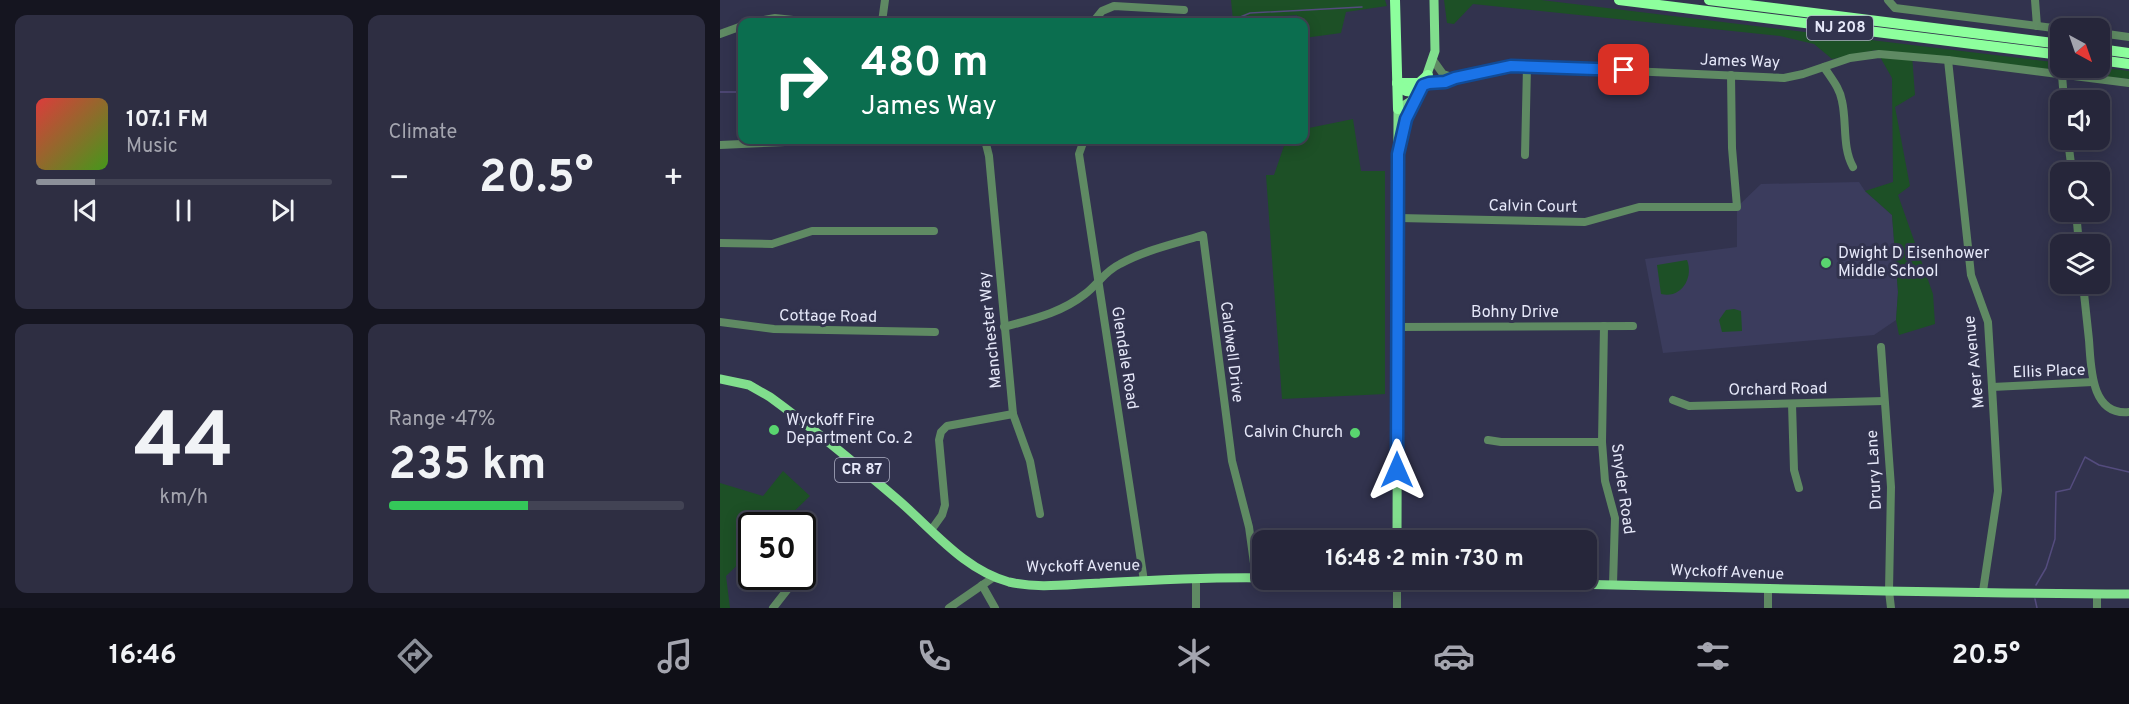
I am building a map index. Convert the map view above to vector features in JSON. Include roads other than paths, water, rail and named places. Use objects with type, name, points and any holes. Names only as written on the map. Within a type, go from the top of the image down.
[{"type":"highway","name":"NJ 208","points":[[1619,0],[2050,54]]},
{"type":"highway","name":"NJ 208","points":[[1709,0],[2050,43]]},
{"type":"highway","points":[[1393,3],[1398,109]]},
{"type":"highway","points":[[2110,50],[2129,52]]},
{"type":"highway","points":[[2110,61],[2129,64]]},
{"type":"highway","points":[[1397,83],[1401,89],[1410,92],[1417,90],[1425,80]]},
{"type":"main road","points":[[1398,154],[1406,119],[1433,60],[1436,42],[1434,0]]},
{"type":"main road","points":[[1397,530],[1398,109],[1411,102],[1425,80]]},
{"type":"main road","name":"Wyckoff Avenue","points":[[720,379],[749,385],[770,397],[932,529],[968,562],[994,577],[1009,582],[1039,586],[1252,578]]},
{"type":"main road","name":"Wyckoff Avenue","points":[[1597,585],[1768,590],[2129,594]]},
{"type":"street","points":[[883,18],[885,0]]},
{"type":"street","points":[[1888,0],[1895,8],[2050,28]]},
{"type":"street","points":[[2035,0],[2037,26]]},
{"type":"street","points":[[1096,18],[1102,11],[1114,6],[1184,10]]},
{"type":"street","points":[[720,34],[738,27]]},
{"type":"street","points":[[2110,34],[2129,37]]},
{"type":"street","name":"James Way","points":[[1425,80],[1429,83],[1445,82],[1503,67],[1527,66],[1785,78],[1850,58],[1874,54],[1948,60],[2050,73]]},
{"type":"street","points":[[1433,60],[1443,74],[1455,78]]},
{"type":"street","name":"Meer Avenue","points":[[1948,60],[1971,275],[1988,322],[1998,491],[1983,591]]},
{"type":"street","points":[[1526,155],[1527,66]]},
{"type":"street","points":[[1824,67],[1836,84],[1842,100],[1847,156],[1853,167]]},
{"type":"street","name":"Calvin Court","points":[[1399,218],[1585,222],[1639,207],[1737,207],[1732,148],[1731,75]]},
{"type":"street","name":"James Way","points":[[2084,78],[2129,84]]},
{"type":"street","points":[[720,146],[757,144]]},
{"type":"street","name":"Manchester Way","points":[[986,144],[1013,414],[1030,461],[1040,514]]},
{"type":"street","name":"Glendale Road","points":[[1083,144],[1079,154],[1144,581]]},
{"type":"street","points":[[720,243],[772,244],[812,231],[934,231]]},
{"type":"street","name":"Caldwell Drive","points":[[1098,280],[1119,264],[1203,235],[1232,461],[1252,542]]},
{"type":"street","points":[[1004,327],[1044,317],[1063,309],[1084,295],[1098,280]]},
{"type":"street","points":[[2084,294],[2093,382]]},
{"type":"street","name":"Cottage Road","points":[[720,322],[774,329],[936,332]]},
{"type":"street","name":"Snyder Road","points":[[1604,326],[1602,442],[1605,481],[1616,518],[1613,585]]},
{"type":"street","name":"Bohny Drive","points":[[1398,327],[1633,327]]},
{"type":"street","name":"Drury Lane","points":[[1881,347],[1891,488],[1889,591],[1891,608]]},
{"type":"street","name":"Ellis Place","points":[[1992,387],[2093,382],[2098,395],[2109,407],[2120,412],[2129,412]]},
{"type":"street","name":"Orchard Road","points":[[1673,400],[1689,406],[1884,401]]},
{"type":"street","points":[[1792,404],[1794,470],[1800,488]]},
{"type":"street","points":[[932,529],[942,515],[945,505],[939,440],[941,432],[947,426],[1013,414]]},
{"type":"street","points":[[1488,440],[1602,442]]},
{"type":"street","points":[[949,608],[994,577]]},
{"type":"street","points":[[1196,579],[1196,608]]},
{"type":"street","points":[[982,585],[995,608]]},
{"type":"street","points":[[773,608],[787,590]]},
{"type":"street","points":[[1397,590],[1397,608]]},
{"type":"street","points":[[1768,590],[1768,608]]},
{"type":"street","points":[[2097,594],[2097,608]]},
{"type":"waterway","points":[[1238,18],[1250,13],[1362,7]]},
{"type":"waterway","points":[[720,92],[738,92]]},
{"type":"waterway","points":[[2036,585],[2046,568],[2055,539],[2056,492],[2070,489],[2085,457],[2099,465],[2129,472]]},
{"type":"waterway","points":[[2035,599],[2037,608]]},
{"type":"place","name":"Dwight D Eisenhower Middle School","points":[[1826,263]]},
{"type":"place","name":"Wyckoff Fire Department Co. 2","points":[[774,430]]},
{"type":"place","name":"Calvin Church","points":[[1355,433]]}]
